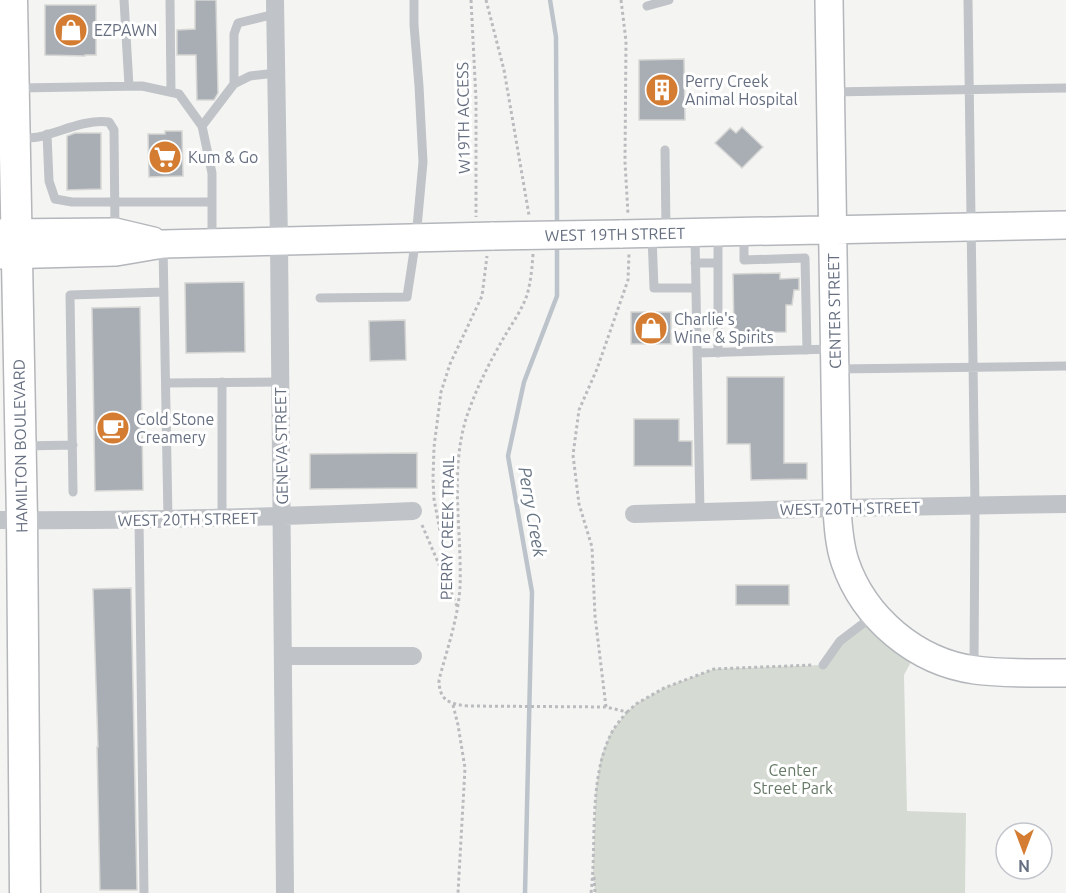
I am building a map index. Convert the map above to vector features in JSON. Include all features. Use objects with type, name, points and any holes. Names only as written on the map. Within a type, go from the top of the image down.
[{"type":"main road","name":"HAMILTON BOULEVARD","points":[[12,0],[15,139],[9,244],[20,446],[11,520],[25,893]]},
{"type":"main road","name":"CENTER STREET","points":[[829,0],[837,508],[845,562],[857,588],[874,614],[890,630],[921,652],[945,663],[974,670],[1066,673]]},
{"type":"main road","name":"WEST 19TH STREET","points":[[9,244],[116,252],[163,244],[1066,225]]},
{"type":"main road","name":"WEST 19TH STREET","points":[[9,244],[115,232],[163,244]]},
{"type":"street","name":"GENEVA STREET","points":[[275,7],[285,893]]},
{"type":"street","name":"WEST 20TH STREET","points":[[634,514],[1066,504]]},
{"type":"street","name":"WEST 20TH STREET","points":[[11,520],[282,517],[412,511]]},
{"type":"street","points":[[283,656],[413,656]]},
{"type":"lane","points":[[124,0],[129,87]]},
{"type":"lane","points":[[170,0],[171,92]]},
{"type":"lane","points":[[321,297],[407,297],[416,238],[423,162],[414,0]]},
{"type":"lane","points":[[647,6],[669,0]]},
{"type":"lane","points":[[968,0],[974,367],[974,670]]},
{"type":"lane","points":[[234,84],[234,34],[238,23],[275,7]]},
{"type":"lane","points":[[201,126],[234,84],[250,76],[276,74]]},
{"type":"lane","points":[[14,88],[142,87],[179,94],[201,126],[212,173],[212,243]]},
{"type":"lane","points":[[831,92],[1066,88]]},
{"type":"lane","points":[[15,139],[36,138],[86,123],[110,122],[114,130],[115,232]]},
{"type":"lane","points":[[47,134],[49,181],[55,199],[72,202],[212,202]]},
{"type":"lane","points":[[665,150],[642,233],[654,288],[696,288]]},
{"type":"lane","points":[[719,232],[744,260],[805,258],[807,350]]},
{"type":"lane","points":[[700,512],[695,263],[719,232]]},
{"type":"lane","points":[[718,353],[719,232]]},
{"type":"lane","points":[[163,244],[168,519]]},
{"type":"lane","points":[[695,263],[718,263]]},
{"type":"lane","points":[[73,492],[70,295],[164,292]]},
{"type":"lane","points":[[697,353],[807,350],[835,359],[974,367],[1066,366]]},
{"type":"lane","points":[[222,382],[222,518]]},
{"type":"lane","points":[[166,383],[280,382]]},
{"type":"lane","points":[[20,446],[72,445]]},
{"type":"lane","points":[[140,520],[144,893]]},
{"type":"lane","points":[[823,665],[840,641],[874,614]]},
{"type":"path","name":"W19TH ACCESS","points":[[453,595],[434,499],[433,479],[434,447],[441,392],[450,364],[482,296],[486,278],[471,0]]},
{"type":"path","points":[[486,0],[504,70],[530,219]]},
{"type":"path","points":[[606,707],[595,616],[592,547],[579,504],[573,454],[579,410],[597,369],[642,233],[625,162],[626,41],[621,0]]},
{"type":"path","name":"PERRY CREEK TRAIL","points":[[459,893],[465,768],[453,705],[439,690],[439,680],[458,608],[460,585],[457,484],[460,452],[465,423],[477,390],[526,297],[531,280],[533,251]]},
{"type":"path","points":[[412,511],[423,526],[458,608]]},
{"type":"path","points":[[593,893],[596,788],[601,757],[611,732],[627,712],[636,704],[664,688],[714,669],[823,665]]},
{"type":"path","points":[[453,705],[606,707],[627,712]]},
{"type":"green space","name":"Center Street Park","points":[[866,622],[895,651],[911,662],[904,675],[907,811],[966,813],[965,893],[595,893],[593,869],[596,788],[601,757],[611,732],[627,712],[636,704],[664,688],[714,669],[823,665],[840,641]]},
{"type":"building","points":[[195,0],[216,0],[218,93],[214,100],[197,100],[196,55],[177,55],[177,30],[195,29]]},
{"type":"building","name":"EZPAWN","points":[[45,5],[96,5],[96,55],[45,55]]},
{"type":"building","name":"Perry Creek Animal Hospital","points":[[684,59],[685,120],[639,120],[639,60]]},
{"type":"building","points":[[742,127],[763,147],[742,168],[715,143],[730,128],[736,133]]},
{"type":"building","points":[[165,131],[182,131],[183,176],[149,177],[148,134],[165,134]]},
{"type":"building","points":[[75,133],[101,133],[101,189],[67,190],[67,136]]},
{"type":"building","points":[[780,273],[780,279],[799,278],[799,290],[794,290],[792,305],[786,305],[786,332],[734,333],[733,274]]},
{"type":"building","points":[[244,282],[245,352],[186,353],[185,283]]},
{"type":"building","points":[[140,307],[143,490],[95,491],[92,308]]},
{"type":"building","name":"Charlie's Wine & Spirits","points":[[631,312],[671,312],[671,344],[631,344]]},
{"type":"building","points":[[405,320],[406,360],[370,361],[369,321]]},
{"type":"building","points":[[727,377],[784,377],[784,463],[807,463],[807,479],[751,480],[750,444],[727,444]]},
{"type":"building","points":[[634,419],[679,419],[679,441],[692,441],[692,466],[634,466]]},
{"type":"building","points":[[417,453],[417,488],[310,489],[310,454]]},
{"type":"building","points":[[736,585],[789,585],[789,605],[736,605]]},
{"type":"building","points":[[131,588],[137,890],[100,890],[93,589]]},
{"type":"waterway","name":"Perry Creek","points":[[550,0],[556,37],[557,225]]},
{"type":"waterway","name":"Perry Creek","points":[[525,893],[532,592],[508,456],[524,382],[557,296],[557,243]]},
{"type":"place","name":"EZPAWN","points":[[71,30]]},
{"type":"place","name":"Perry Creek Animal Hospital","points":[[662,90]]},
{"type":"place","name":"Kum & Go","points":[[165,157]]},
{"type":"place","name":"Charlie's Wine & Spirits","points":[[651,328]]},
{"type":"place","name":"Cold Stone Creamery","points":[[113,428]]}]
